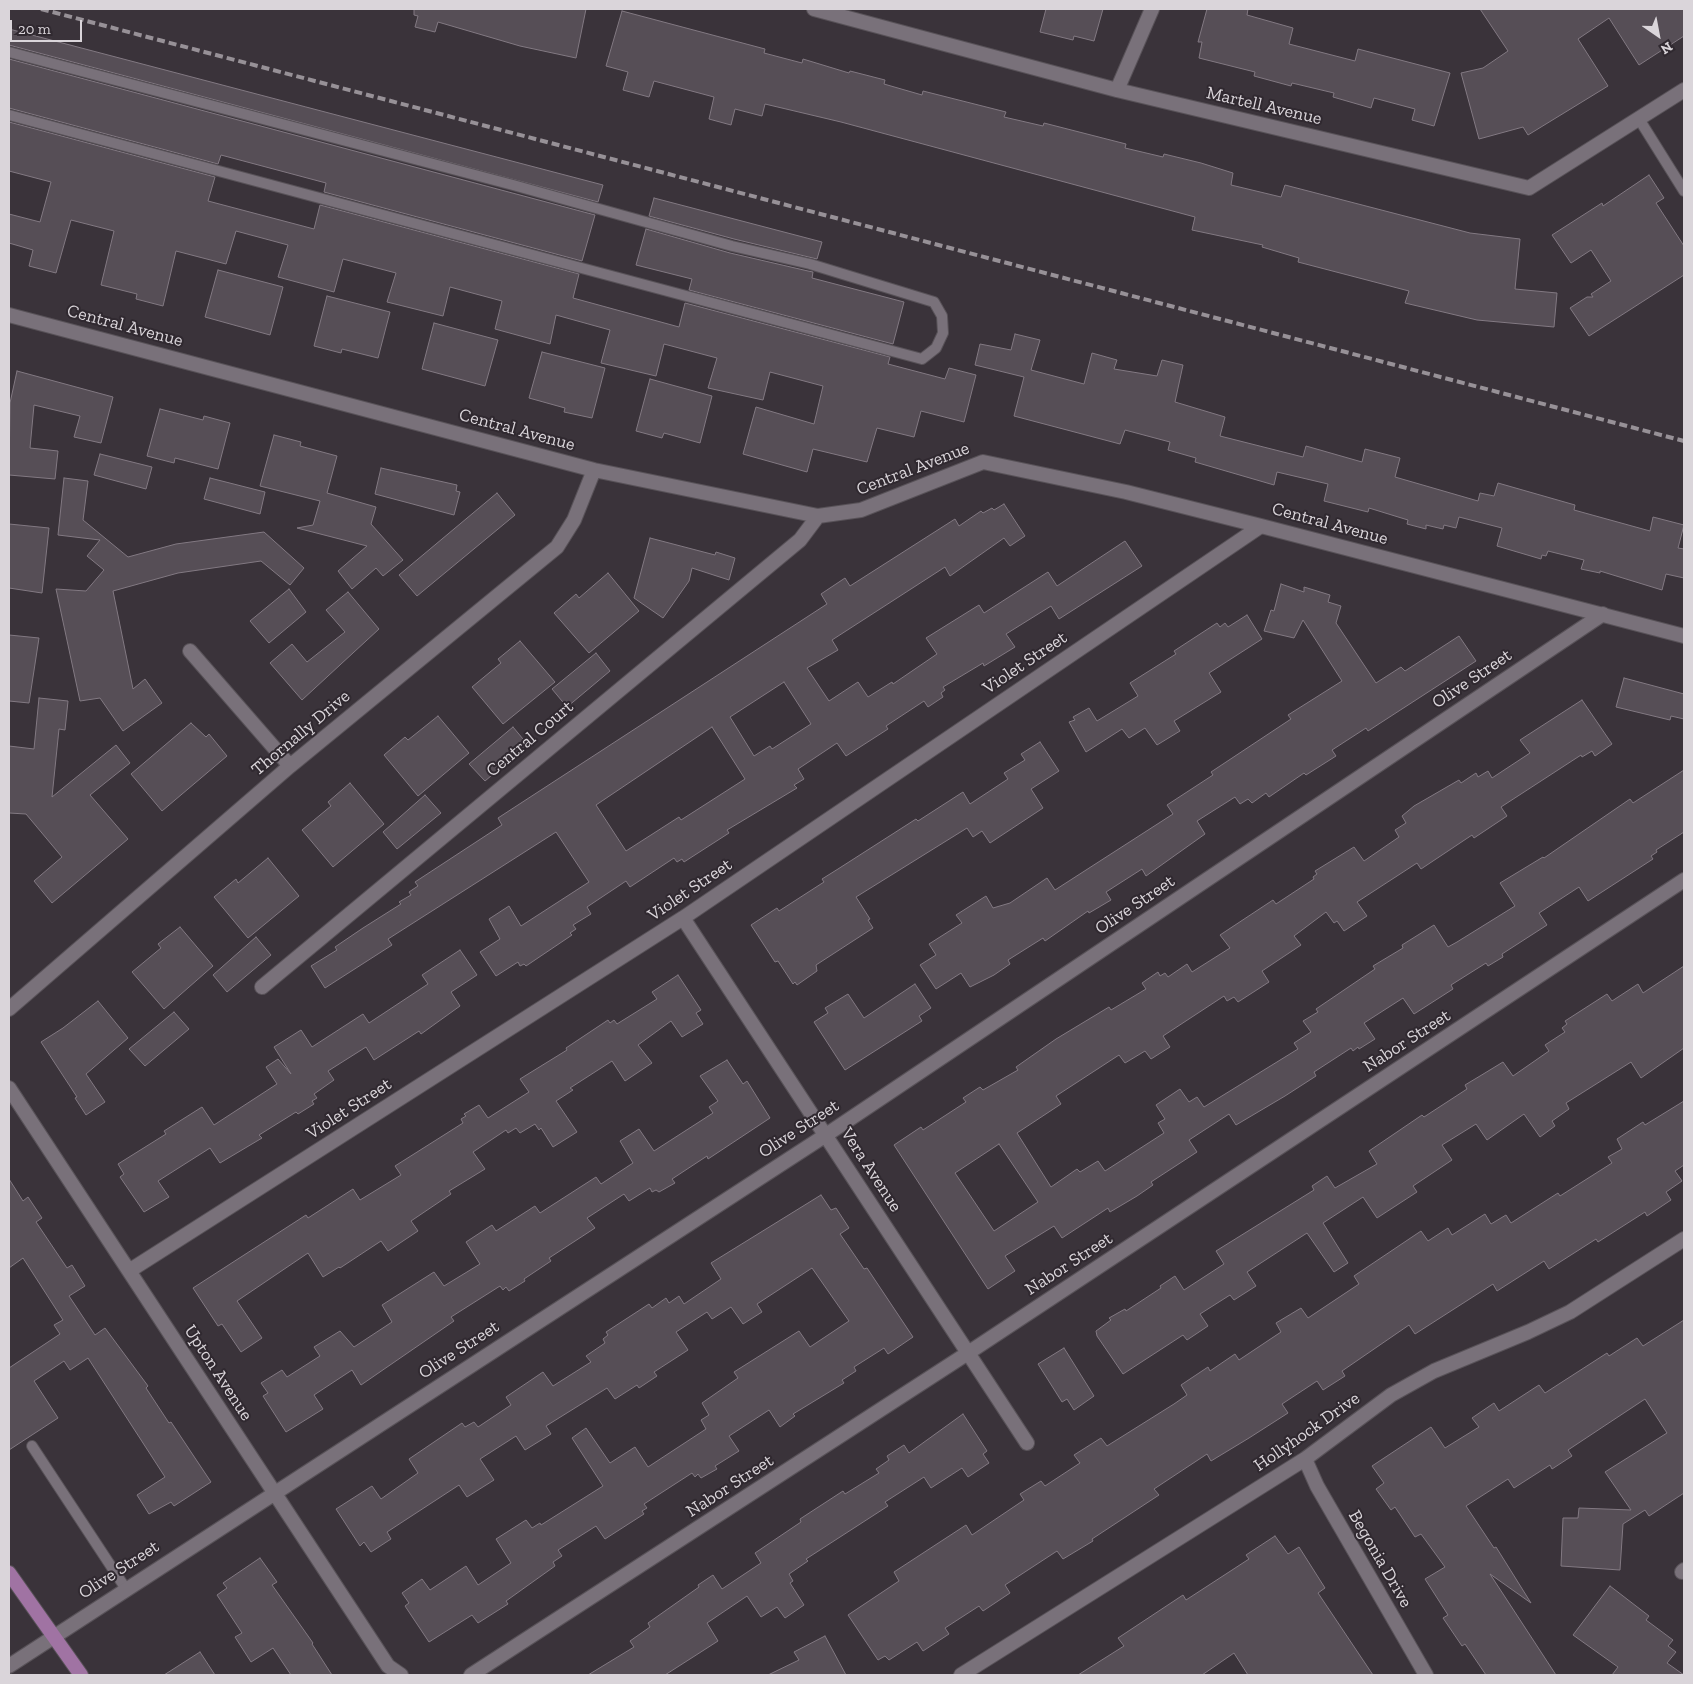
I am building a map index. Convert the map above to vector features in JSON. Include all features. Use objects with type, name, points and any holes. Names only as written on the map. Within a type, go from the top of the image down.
[{"type":"main road","points":[[9,1573],[82,1675]]},
{"type":"street","name":"Martell Avenue","points":[[814,9],[1117,90],[1529,188],[1684,90]]},
{"type":"street","points":[[1117,90],[1152,9]]},
{"type":"street","name":"Central Avenue","points":[[9,315],[594,470],[818,516],[861,510],[983,462],[1126,492],[1684,636]]},
{"type":"street","name":"Thornally Drive","points":[[9,1009],[290,766],[557,547],[574,520],[594,470]]},
{"type":"street","name":"Central Court","points":[[262,987],[800,540],[818,516]]},
{"type":"street","name":"Violet Street","points":[[129,1272],[683,918],[1261,526]]},
{"type":"street","name":"Olive Street","points":[[9,1666],[826,1134],[1603,614]]},
{"type":"street","points":[[190,651],[290,766]]},
{"type":"street","name":"Nabor Street","points":[[471,1675],[968,1354],[1684,880]]},
{"type":"street","name":"Vera Avenue","points":[[683,918],[1027,1443]]},
{"type":"street","name":"Upton Avenue","points":[[9,1088],[388,1666],[401,1675]]},
{"type":"street","name":"Hollyhock Drive","points":[[961,1675],[1305,1459],[1391,1395],[1434,1370],[1528,1332],[1570,1312],[1684,1238]]},
{"type":"street","name":"Begonia Drive","points":[[1305,1459],[1317,1486],[1426,1675]]},
{"type":"lane","points":[[9,52],[513,185],[732,246],[810,264],[934,302],[942,316],[943,333],[936,348],[922,359],[9,115]]},
{"type":"lane","points":[[1639,119],[1684,191]]},
{"type":"lane","points":[[32,1446],[126,1589]]},
{"type":"building","points":[[414,9],[586,9],[576,58],[520,46],[438,22],[435,32],[415,27],[418,16],[414,15]]},
{"type":"building","points":[[1046,9],[1103,9],[1094,41],[1074,36],[1073,40],[1040,32]]},
{"type":"building","points":[[1207,9],[1248,9],[1247,15],[1293,28],[1289,44],[1355,61],[1358,49],[1450,73],[1434,126],[1412,120],[1415,109],[1374,98],[1371,108],[1333,97],[1334,93],[1292,83],[1291,86],[1254,76],[1255,72],[1199,58],[1202,42],[1198,42]]},
{"type":"building","points":[[1480,9],[1684,9],[1684,36],[1639,65],[1609,18],[1578,39],[1608,86],[1528,135],[1523,127],[1479,139],[1461,73],[1483,68],[1508,51]]},
{"type":"building","points":[[622,11],[765,49],[764,53],[802,63],[803,59],[849,73],[850,71],[885,80],[884,84],[922,95],[923,91],[1006,112],[1004,117],[1043,126],[1044,123],[1126,144],[1125,148],[1163,157],[1164,154],[1201,163],[1233,173],[1231,185],[1281,197],[1285,185],[1470,233],[1520,239],[1515,289],[1557,293],[1554,327],[1477,320],[1405,303],[1409,291],[1298,262],[1299,258],[1262,247],[1263,245],[1192,230],[1195,217],[841,122],[765,104],[762,116],[735,109],[731,125],[709,119],[714,97],[654,81],[649,97],[623,90],[628,72],[606,66]]},
{"type":"building","points":[[9,29],[603,185],[598,202],[9,45]]},
{"type":"building","points":[[9,59],[595,215],[582,261],[324,192],[326,183],[221,155],[218,164],[9,108]]},
{"type":"building","points":[[9,122],[215,177],[208,201],[314,229],[320,205],[579,274],[573,298],[679,327],[685,303],[890,357],[888,364],[945,379],[949,368],[976,375],[964,422],[921,411],[914,437],[877,428],[867,462],[813,449],[807,472],[743,454],[756,407],[814,424],[823,386],[770,372],[763,400],[708,388],[717,358],[664,344],[656,376],[601,363],[610,330],[556,315],[550,344],[495,329],[502,301],[450,287],[443,316],[387,302],[396,273],[343,259],[334,292],[278,277],[288,245],[236,231],[226,264],[176,251],[163,306],[136,299],[137,294],[101,285],[114,231],[71,220],[56,273],[29,266],[33,250],[9,243],[9,214],[40,222],[51,182],[9,171]]},
{"type":"building","points":[[1649,175],[1664,198],[1656,203],[1684,246],[1684,275],[1589,336],[1570,308],[1587,297],[1593,297],[1591,294],[1611,281],[1591,250],[1571,263],[1552,235],[1602,203],[1603,206]]},
{"type":"building","points":[[654,198],[822,242],[817,259],[649,216]]},
{"type":"building","points":[[646,229],[730,253],[813,272],[812,278],[904,302],[893,344],[689,290],[692,279],[636,265]]},
{"type":"building","points":[[218,270],[283,287],[270,335],[205,317]]},
{"type":"building","points":[[327,296],[390,312],[378,358],[342,349],[341,353],[314,346]]},
{"type":"building","points":[[434,323],[498,340],[485,386],[422,369]]},
{"type":"building","points":[[1015,334],[1040,340],[1031,370],[1084,384],[1092,353],[1117,360],[1114,369],[1157,376],[1162,360],[1183,365],[1175,402],[1225,417],[1220,436],[1303,457],[1306,446],[1362,462],[1365,449],[1400,458],[1395,477],[1478,501],[1480,493],[1494,496],[1498,483],[1575,505],[1574,510],[1650,531],[1653,517],[1684,525],[1678,548],[1684,549],[1684,578],[1666,574],[1662,590],[1600,571],[1600,573],[1581,569],[1584,560],[1548,551],[1546,556],[1542,555],[1541,559],[1497,546],[1502,528],[1459,517],[1456,528],[1444,525],[1443,529],[1426,525],[1426,529],[1407,524],[1408,520],[1369,508],[1368,512],[1324,501],[1328,484],[1277,472],[1274,485],[1195,462],[1196,458],[1168,450],[1170,442],[1125,430],[1120,444],[1014,416],[1024,377],[975,365],[980,344],[1011,350]]},
{"type":"building","points":[[542,352],[605,368],[592,418],[564,412],[565,408],[529,398]]},
{"type":"building","points":[[17,371],[113,397],[101,443],[74,437],[80,416],[34,405],[30,448],[58,451],[55,479],[9,475],[10,403]]},
{"type":"building","points":[[650,379],[712,396],[700,443],[664,433],[662,438],[636,431]]},
{"type":"building","points":[[160,409],[203,420],[204,416],[230,423],[218,469],[175,458],[174,463],[147,456]]},
{"type":"building","points":[[274,435],[301,442],[300,446],[337,456],[327,493],[376,507],[371,524],[403,560],[383,576],[376,568],[352,589],[338,571],[367,546],[297,528],[313,525],[320,501],[260,486]]},
{"type":"building","points":[[100,454],[152,467],[146,489],[94,475]]},
{"type":"building","points":[[381,468],[457,485],[456,491],[460,492],[454,515],[375,494]]},
{"type":"building","points":[[64,478],[88,481],[83,520],[128,557],[176,544],[264,532],[304,568],[290,585],[261,561],[178,573],[113,591],[133,689],[145,679],[162,703],[123,731],[100,698],[80,701],[56,589],[86,591],[104,570],[87,556],[100,540],[58,535]]},
{"type":"building","points":[[210,478],[265,492],[260,514],[204,499]]},
{"type":"building","points":[[497,493],[515,515],[417,596],[399,575]]},
{"type":"building","points":[[1004,504],[1025,536],[1010,546],[1004,538],[950,576],[945,567],[832,640],[838,650],[807,668],[829,701],[858,682],[868,697],[892,682],[893,684],[937,654],[926,638],[979,605],[984,613],[1048,572],[1057,586],[1125,541],[1142,566],[1059,619],[1051,606],[1006,634],[1015,647],[984,666],[983,663],[943,687],[945,690],[941,693],[943,697],[928,707],[924,701],[886,726],[888,729],[846,756],[837,743],[798,769],[804,779],[794,785],[797,788],[727,830],[729,833],[684,862],[682,859],[677,862],[674,858],[630,887],[626,881],[587,907],[591,914],[573,925],[576,929],[570,933],[572,935],[526,966],[524,964],[520,966],[518,962],[496,976],[480,952],[500,939],[489,919],[509,906],[521,926],[589,882],[556,832],[388,939],[392,945],[325,988],[311,966],[337,950],[335,947],[401,904],[399,902],[411,895],[409,892],[418,886],[415,882],[502,825],[498,818],[827,604],[821,594],[845,578],[850,586],[955,519],[959,526],[981,511],[983,513],[992,508],[994,510]],"holes":[[[784,682],[811,724],[772,749],[770,746],[754,756],[730,717]],[[712,727],[745,779],[681,820],[679,817],[626,851],[596,805]]]},
{"type":"building","points":[[9,524],[49,528],[42,593],[9,588]]},
{"type":"building","points":[[650,538],[715,555],[716,552],[735,558],[729,580],[692,568],[689,581],[663,618],[634,598]]},
{"type":"building","points":[[608,573],[639,611],[589,653],[554,613],[576,594],[579,598]]},
{"type":"building","points":[[1281,584],[1304,592],[1304,587],[1330,595],[1328,602],[1341,606],[1336,623],[1376,683],[1401,667],[1405,671],[1459,636],[1476,661],[1368,731],[1366,728],[1332,750],[1336,756],[1306,775],[1304,773],[1269,797],[1266,793],[1252,803],[1248,799],[1240,804],[1235,797],[1197,821],[1205,834],[1146,876],[1142,869],[1106,892],[1111,900],[1089,913],[1088,911],[1045,941],[1043,938],[1008,960],[1010,964],[994,975],[970,987],[961,973],[936,989],[920,965],[936,955],[929,944],[962,923],[956,915],[986,896],[993,908],[1010,903],[1047,878],[1055,890],[1173,814],[1167,805],[1213,775],[1211,772],[1291,719],[1288,715],[1342,681],[1303,620],[1294,638],[1264,631],[1271,610],[1274,611]]},
{"type":"building","points":[[289,589],[306,612],[269,643],[250,621]]},
{"type":"building","points":[[348,592],[379,629],[302,700],[270,663],[292,644],[307,662],[345,632],[326,610]]},
{"type":"building","points":[[1247,615],[1262,639],[1209,673],[1221,692],[1174,721],[1180,731],[1157,745],[1145,728],[1129,738],[1122,729],[1086,752],[1069,722],[1075,720],[1073,717],[1089,708],[1097,721],[1138,696],[1130,683],[1176,654],[1174,651],[1217,623],[1220,627],[1225,623],[1228,627]]},
{"type":"building","points":[[9,635],[39,638],[29,703],[9,701]]},
{"type":"building","points":[[520,641],[555,682],[503,724],[472,687],[501,663],[498,659]]},
{"type":"building","points":[[596,653],[610,671],[567,707],[552,689]]},
{"type":"building","points":[[1624,678],[1684,694],[1684,719],[1671,716],[1670,720],[1616,707]]},
{"type":"building","points":[[39,698],[68,701],[65,730],[59,729],[52,797],[116,745],[130,763],[90,795],[128,839],[52,903],[34,881],[62,857],[26,814],[9,813],[9,746],[34,749]]},
{"type":"building","points":[[1582,700],[1612,744],[1595,756],[1592,751],[1582,757],[1581,755],[1501,807],[1507,816],[1474,838],[1472,835],[1421,869],[1417,863],[1357,902],[1367,916],[1344,931],[1337,921],[1334,923],[1326,912],[1294,936],[1301,945],[1262,971],[1269,982],[1238,1002],[1234,997],[1227,1001],[1224,996],[1163,1036],[1170,1047],[1151,1059],[1145,1051],[1125,1063],[1119,1055],[1056,1096],[1061,1104],[1017,1133],[1051,1187],[1077,1169],[1080,1172],[1098,1161],[1105,1171],[1164,1133],[1158,1123],[1165,1119],[1156,1105],[1180,1089],[1189,1102],[1197,1097],[1204,1107],[1298,1049],[1294,1043],[1311,1032],[1303,1021],[1318,1012],[1316,1009],[1375,969],[1373,966],[1403,948],[1402,945],[1434,925],[1448,947],[1457,942],[1515,906],[1500,883],[1544,858],[1630,799],[1633,803],[1684,770],[1684,832],[1656,850],[1657,852],[1651,856],[1653,859],[1588,901],[1579,887],[1539,913],[1547,925],[1502,954],[1503,957],[1488,966],[1486,963],[1451,985],[1453,989],[1414,1014],[1403,998],[1364,1023],[1375,1039],[1359,1049],[1358,1047],[1353,1051],[1351,1048],[1314,1072],[1316,1076],[1236,1125],[1229,1114],[1189,1140],[1197,1152],[1151,1182],[1153,1185],[1137,1196],[1110,1212],[1108,1208],[1062,1238],[1054,1226],[1005,1256],[1015,1271],[988,1289],[894,1145],[921,1127],[923,1130],[966,1102],[963,1098],[980,1087],[983,1090],[1018,1070],[1016,1067],[1056,1039],[1109,1007],[1111,1010],[1146,989],[1142,983],[1158,972],[1160,976],[1165,973],[1168,977],[1187,964],[1192,972],[1230,948],[1220,935],[1273,900],[1276,904],[1314,879],[1313,877],[1317,874],[1315,871],[1354,847],[1364,861],[1399,837],[1395,830],[1406,823],[1402,816],[1414,806],[1459,780],[1461,783],[1476,773],[1478,777],[1488,771],[1492,778],[1530,753],[1520,740]],"holes":[[[999,1144],[1038,1202],[994,1231],[955,1173]]]},
{"type":"building","points":[[438,716],[469,753],[418,796],[384,755],[405,737],[408,740]]},
{"type":"building","points":[[191,723],[206,737],[209,734],[227,756],[162,811],[131,774]]},
{"type":"building","points":[[513,727],[528,745],[485,781],[469,764]]},
{"type":"building","points":[[1040,742],[1059,771],[1031,789],[1043,808],[990,843],[982,831],[973,837],[967,828],[856,897],[870,919],[868,920],[873,928],[816,965],[817,971],[797,985],[795,982],[793,984],[778,961],[775,962],[751,925],[777,908],[779,911],[824,882],[822,879],[916,819],[918,821],[963,792],[970,804],[1008,779],[1004,773],[1025,760],[1021,754]]},
{"type":"building","points":[[350,783],[384,824],[333,867],[302,830],[331,806],[328,802]]},
{"type":"building","points":[[425,795],[441,813],[397,849],[383,832]]},
{"type":"building","points":[[268,858],[299,896],[248,938],[214,897],[236,879],[238,883]]},
{"type":"building","points":[[180,927],[213,966],[164,1009],[132,972],[161,948],[158,944]]},
{"type":"building","points":[[256,937],[271,955],[227,992],[213,975]]},
{"type":"building","points":[[460,950],[477,975],[451,992],[460,1006],[421,1034],[419,1031],[374,1060],[366,1047],[328,1071],[334,1080],[314,1094],[317,1098],[312,1101],[314,1104],[298,1114],[296,1112],[259,1135],[262,1138],[220,1163],[210,1148],[158,1181],[169,1197],[144,1212],[120,1177],[124,1174],[118,1164],[166,1134],[164,1131],[202,1107],[214,1125],[277,1084],[266,1067],[278,1059],[291,1074],[274,1047],[301,1030],[312,1047],[363,1014],[369,1023],[428,984],[422,975]]},
{"type":"building","points":[[1684,966],[1684,1048],[1641,1078],[1631,1062],[1566,1103],[1569,1109],[1552,1121],[1555,1126],[1540,1137],[1524,1114],[1487,1140],[1476,1124],[1442,1145],[1452,1160],[1413,1186],[1417,1192],[1377,1218],[1363,1197],[1323,1223],[1348,1263],[1334,1272],[1307,1233],[1247,1272],[1256,1286],[1234,1300],[1230,1295],[1200,1314],[1208,1326],[1187,1340],[1183,1335],[1123,1374],[1097,1336],[1096,1331],[1111,1320],[1109,1318],[1125,1309],[1126,1311],[1161,1288],[1160,1286],[1175,1276],[1184,1290],[1224,1264],[1216,1251],[1314,1190],[1312,1186],[1327,1176],[1335,1188],[1377,1164],[1369,1151],[1422,1115],[1424,1117],[1467,1089],[1465,1085],[1503,1062],[1513,1076],[1549,1051],[1545,1045],[1565,1032],[1562,1028],[1567,1024],[1565,1021],[1607,994],[1612,1001],[1638,984],[1643,993]]},
{"type":"building","points":[[678,975],[701,1010],[696,1013],[703,1024],[682,1037],[671,1021],[638,1045],[652,1063],[625,1081],[612,1061],[570,1088],[573,1090],[556,1101],[577,1132],[553,1147],[541,1128],[539,1130],[535,1124],[520,1133],[516,1128],[508,1133],[506,1130],[473,1152],[485,1169],[449,1191],[451,1194],[411,1221],[418,1231],[388,1251],[381,1241],[323,1277],[308,1253],[237,1301],[262,1338],[241,1352],[222,1324],[218,1326],[193,1288],[306,1215],[308,1218],[353,1189],[360,1200],[401,1175],[395,1166],[463,1123],[461,1119],[466,1116],[464,1114],[479,1105],[488,1118],[529,1092],[520,1079],[567,1050],[566,1048],[608,1020],[610,1023],[614,1020],[617,1024],[657,999],[652,992]]},
{"type":"building","points":[[915,984],[931,1008],[919,1016],[922,1021],[845,1070],[814,1022],[828,1013],[825,1008],[848,994],[864,1018]]},
{"type":"building","points":[[98,1001],[128,1038],[86,1074],[105,1102],[86,1115],[75,1098],[77,1097],[41,1042]]},
{"type":"building","points":[[174,1012],[189,1029],[145,1066],[129,1049]]},
{"type":"building","points":[[727,1060],[743,1084],[747,1081],[770,1118],[708,1159],[707,1156],[672,1179],[675,1183],[659,1192],[656,1190],[652,1192],[650,1188],[629,1201],[624,1194],[587,1218],[595,1228],[549,1258],[551,1261],[524,1279],[525,1281],[509,1291],[506,1287],[503,1290],[500,1286],[451,1317],[454,1321],[361,1385],[352,1370],[314,1395],[323,1409],[286,1432],[263,1396],[268,1393],[261,1383],[282,1370],[287,1377],[320,1356],[314,1347],[340,1331],[354,1347],[392,1322],[382,1305],[434,1272],[444,1286],[480,1264],[466,1242],[492,1225],[496,1231],[535,1206],[540,1213],[596,1177],[601,1184],[633,1163],[620,1141],[639,1129],[654,1151],[713,1113],[709,1107],[718,1101],[700,1076]]},
{"type":"building","points":[[1684,1101],[1684,1165],[1675,1171],[1682,1181],[1666,1192],[1671,1200],[1647,1216],[1645,1212],[1598,1242],[1596,1239],[1549,1269],[1544,1261],[1497,1291],[1493,1284],[1415,1334],[1409,1325],[1342,1371],[1345,1376],[1323,1390],[1317,1381],[1282,1404],[1288,1413],[1211,1461],[1207,1454],[1154,1489],[1159,1495],[1092,1539],[1093,1541],[1063,1559],[1057,1551],[1005,1585],[1010,1593],[983,1611],[979,1606],[945,1628],[949,1634],[923,1651],[917,1642],[889,1660],[885,1656],[878,1660],[848,1615],[899,1581],[894,1572],[966,1525],[972,1535],[1024,1500],[1020,1494],[1041,1481],[1045,1486],[1080,1463],[1074,1455],[1101,1438],[1107,1446],[1174,1404],[1187,1395],[1181,1385],[1208,1367],[1210,1371],[1235,1354],[1239,1360],[1281,1332],[1276,1323],[1301,1308],[1308,1318],[1359,1284],[1354,1276],[1421,1231],[1428,1241],[1448,1228],[1452,1235],[1485,1214],[1491,1224],[1506,1215],[1511,1223],[1558,1193],[1560,1196],[1612,1163],[1608,1157],[1622,1149],[1617,1139],[1643,1122],[1645,1125]]},
{"type":"building","points":[[9,1179],[23,1201],[28,1197],[42,1218],[36,1222],[67,1268],[72,1265],[85,1286],[69,1296],[95,1335],[105,1328],[148,1386],[146,1388],[211,1482],[174,1506],[171,1502],[149,1514],[137,1495],[165,1477],[88,1358],[70,1370],[64,1361],[34,1381],[58,1418],[9,1450],[9,1368],[60,1334],[54,1325],[63,1320],[23,1258],[9,1268]]},
{"type":"building","points":[[821,1195],[831,1210],[836,1208],[849,1228],[840,1234],[864,1269],[867,1268],[913,1337],[888,1354],[884,1348],[854,1367],[856,1371],[842,1380],[844,1383],[793,1414],[795,1416],[780,1427],[769,1410],[729,1436],[739,1451],[715,1466],[717,1469],[701,1478],[698,1474],[695,1477],[692,1473],[644,1504],[647,1508],[642,1511],[644,1514],[605,1539],[596,1526],[558,1550],[562,1556],[553,1562],[555,1566],[506,1601],[508,1604],[478,1623],[472,1615],[429,1642],[405,1606],[409,1603],[402,1593],[422,1579],[430,1590],[466,1566],[478,1585],[511,1563],[496,1539],[526,1520],[532,1528],[540,1523],[541,1525],[603,1486],[572,1438],[586,1428],[610,1463],[635,1447],[648,1467],[706,1429],[701,1420],[709,1415],[702,1403],[738,1378],[734,1372],[799,1331],[810,1347],[849,1321],[812,1268],[757,1304],[762,1312],[743,1324],[731,1307],[712,1319],[707,1312],[676,1332],[688,1350],[654,1372],[657,1376],[639,1388],[637,1385],[615,1399],[607,1388],[546,1426],[551,1434],[525,1450],[516,1436],[480,1459],[494,1480],[467,1497],[459,1485],[387,1532],[391,1539],[371,1552],[364,1542],[360,1546],[336,1509],[372,1486],[381,1499],[418,1473],[409,1459],[462,1423],[465,1427],[474,1422],[478,1427],[511,1405],[506,1397],[543,1372],[553,1386],[591,1362],[586,1356],[605,1343],[603,1339],[608,1335],[606,1332],[649,1304],[652,1308],[666,1298],[669,1303],[679,1296],[684,1304],[721,1279],[711,1263]]},
{"type":"building","points":[[1684,1320],[1684,1493],[1649,1516],[1645,1510],[1623,1524],[1620,1570],[1561,1566],[1563,1518],[1578,1518],[1579,1508],[1631,1510],[1605,1472],[1667,1433],[1645,1399],[1568,1450],[1572,1456],[1552,1469],[1550,1465],[1514,1488],[1508,1479],[1466,1506],[1494,1548],[1496,1547],[1531,1603],[1490,1574],[1556,1675],[1486,1675],[1465,1644],[1462,1646],[1443,1618],[1448,1615],[1425,1579],[1445,1567],[1421,1534],[1415,1537],[1395,1507],[1391,1510],[1376,1489],[1384,1483],[1372,1466],[1431,1427],[1445,1448],[1479,1427],[1472,1418],[1494,1403],[1499,1411],[1539,1385],[1545,1393],[1607,1353],[1609,1356],[1637,1338],[1643,1346]]},
{"type":"building","points":[[1064,1348],[1094,1396],[1074,1410],[1067,1399],[1062,1402],[1038,1364]]},
{"type":"building","points":[[963,1414],[987,1451],[983,1454],[989,1463],[968,1477],[962,1468],[931,1488],[924,1477],[885,1502],[888,1506],[806,1559],[808,1561],[789,1574],[793,1581],[790,1583],[804,1605],[785,1618],[777,1607],[761,1617],[747,1596],[707,1623],[718,1641],[665,1675],[588,1675],[634,1647],[630,1641],[650,1627],[648,1623],[699,1587],[698,1585],[713,1575],[722,1589],[761,1563],[755,1553],[801,1522],[800,1519],[843,1491],[845,1494],[879,1473],[876,1469],[889,1460],[887,1456],[904,1445],[909,1453]]},
{"type":"building","points":[[1275,1536],[1288,1554],[1299,1547],[1325,1588],[1318,1593],[1373,1675],[1248,1675],[1234,1653],[1202,1675],[1078,1675],[1124,1646],[1118,1638],[1183,1595],[1186,1600],[1249,1559],[1246,1555]]},
{"type":"building","points":[[260,1558],[277,1582],[272,1585],[313,1643],[332,1675],[291,1675],[273,1648],[251,1662],[235,1637],[242,1633],[217,1595],[227,1588],[223,1583]]},
{"type":"building","points":[[1610,1586],[1649,1616],[1646,1620],[1673,1640],[1668,1646],[1676,1652],[1667,1663],[1684,1675],[1612,1675],[1618,1667],[1573,1635]]},
{"type":"building","points":[[825,1636],[846,1675],[768,1675],[799,1660],[794,1652]]},
{"type":"building","points":[[200,1652],[215,1675],[164,1675]]},
{"type":"railway","points":[[41,9],[1684,441]]}]
